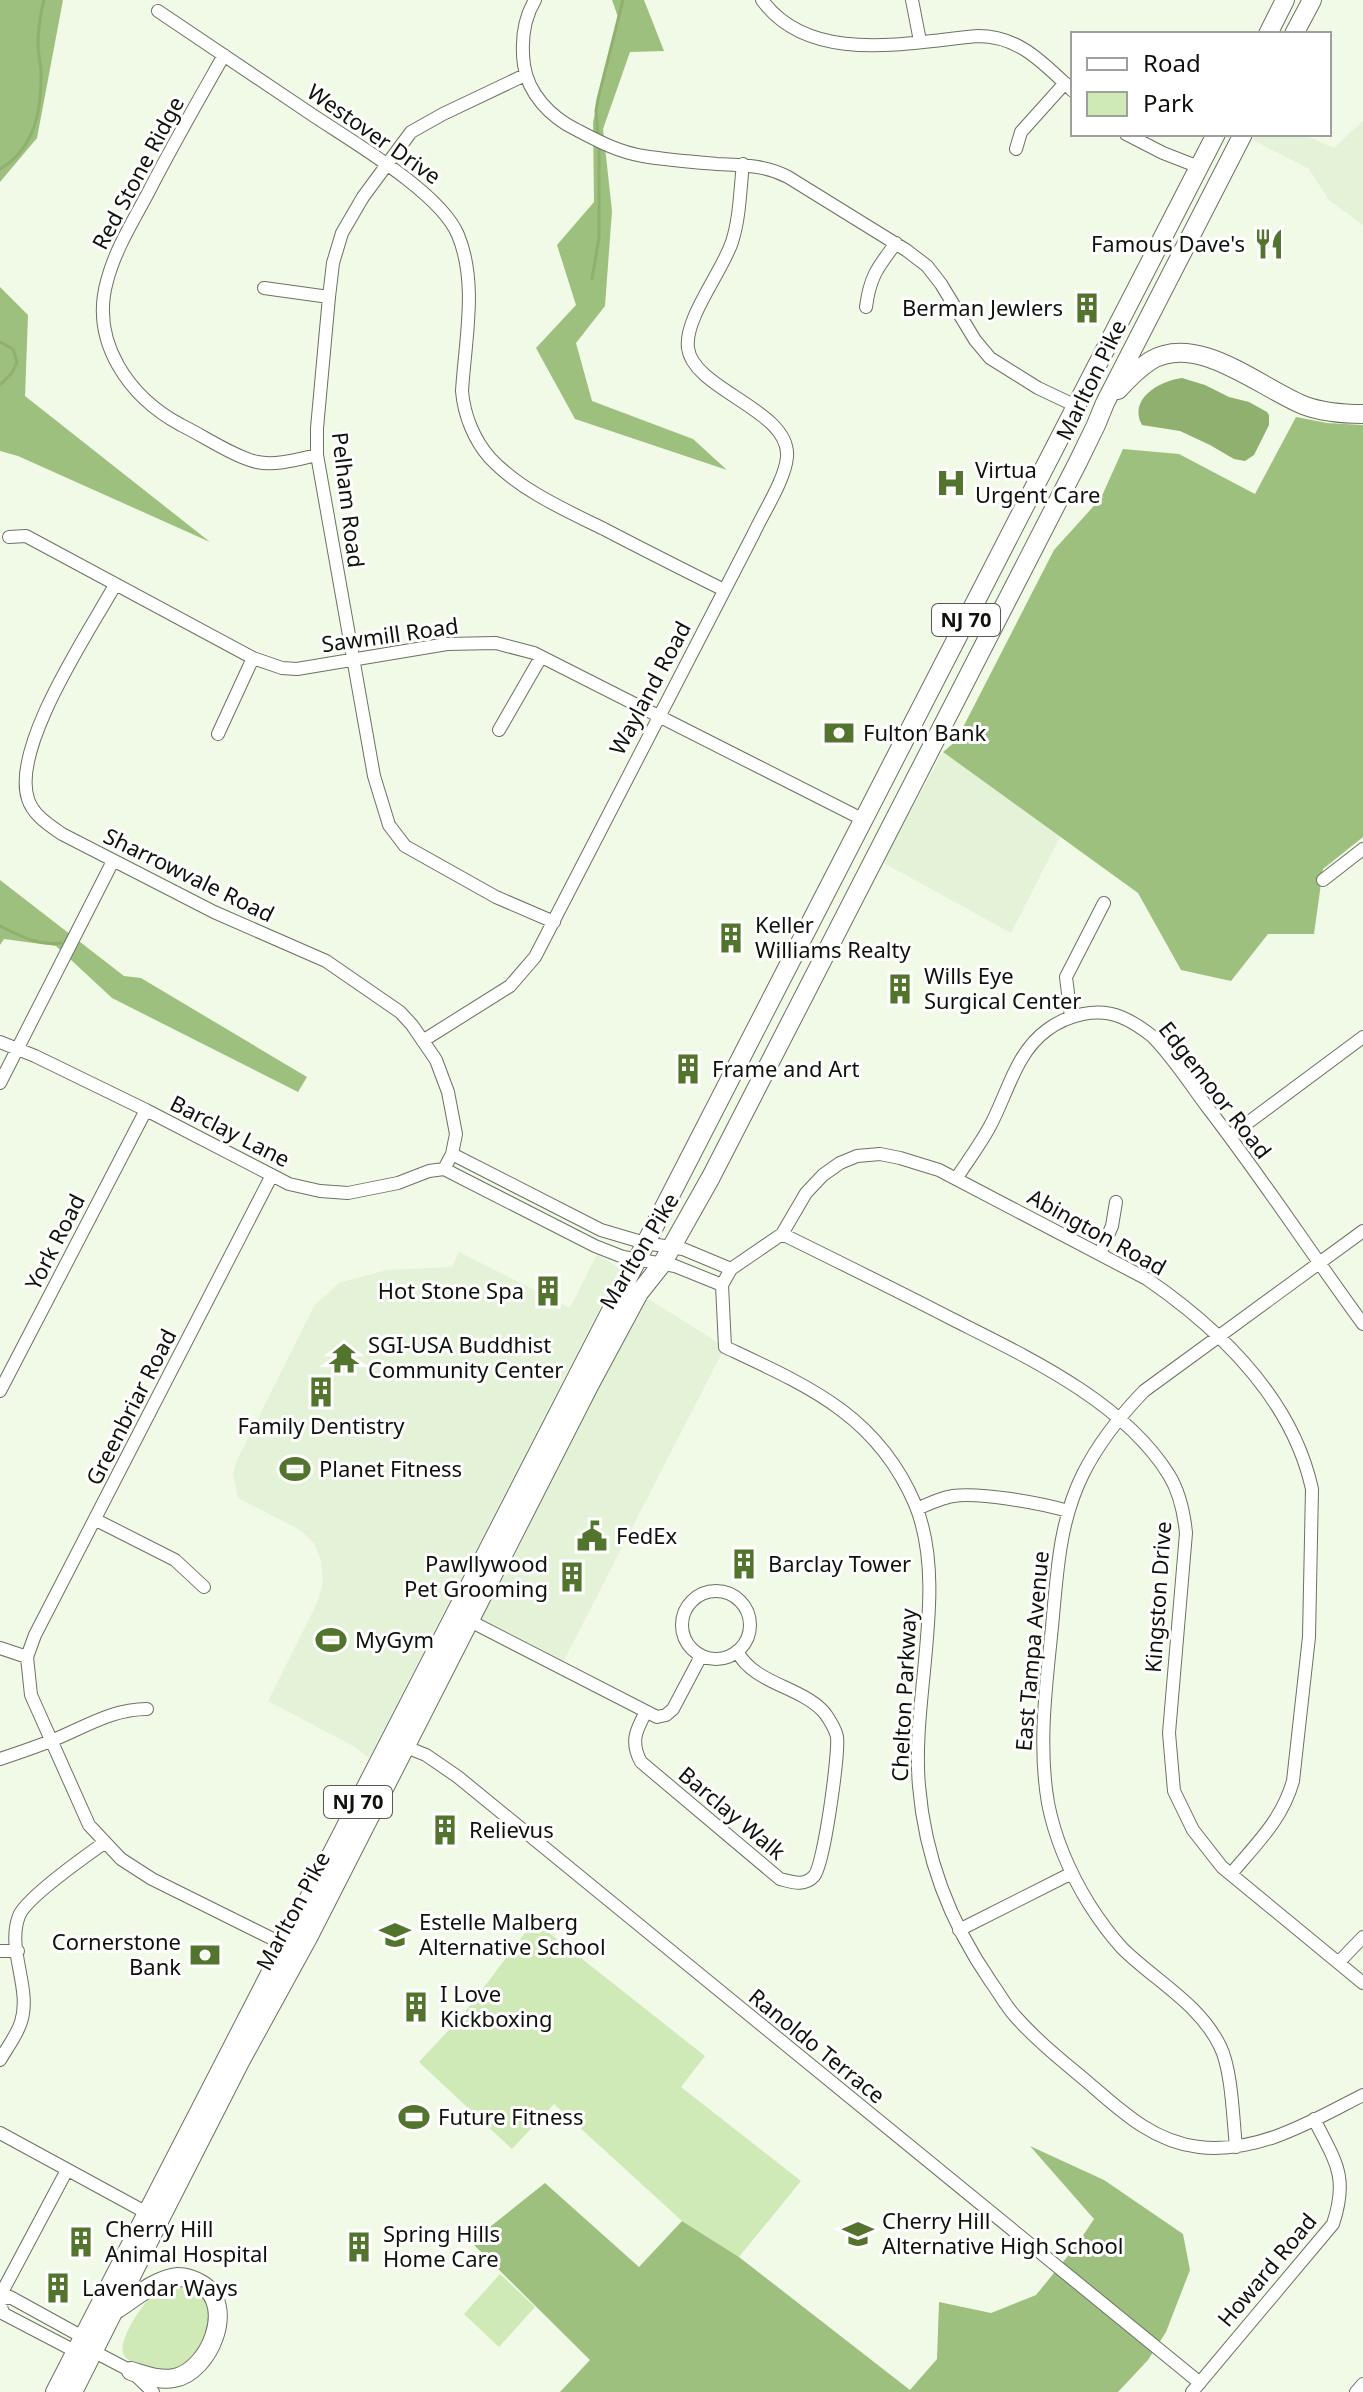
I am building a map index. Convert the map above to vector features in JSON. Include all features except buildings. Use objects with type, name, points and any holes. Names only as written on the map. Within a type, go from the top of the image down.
[{"type":"highway","points":[[1295,32],[1312,0]]},
{"type":"highway","points":[[1269,32],[1285,1]]},
{"type":"highway","name":"Marlton Pike","points":[[73,2392],[87,2348],[147,2213],[377,1765],[654,1254],[864,820],[1215,136]]},
{"type":"highway","name":"Marlton Pike","points":[[55,2392],[114,2310],[639,1293],[654,1254],[711,1177],[1242,136]]},
{"type":"highway","points":[[1105,403],[1150,361],[1166,355],[1193,354],[1216,360],[1305,406],[1363,414]]},
{"type":"highway","points":[[309,1936],[324,1890],[380,1782],[382,1771],[377,1765]]},
{"type":"highway","points":[[114,2310],[177,2277],[192,2279],[208,2288],[214,2299],[218,2316],[215,2333],[195,2368],[175,2378],[160,2379],[131,2371]]},
{"type":"street","points":[[535,0],[528,11],[523,33],[525,75],[534,92],[558,121],[614,149],[643,156],[743,164],[774,170],[788,177],[896,243],[927,266],[990,358],[1038,388],[1076,406]]},
{"type":"street","points":[[762,0],[782,20],[822,40],[841,45],[990,36],[1035,55],[1069,87],[1021,132],[1016,149]]},
{"type":"street","points":[[912,0],[920,41]]},
{"type":"street","name":"Westover Drive","points":[[158,11],[387,165],[435,202],[450,218],[464,253],[468,273],[463,410],[487,455],[504,472],[560,506],[724,590]]},
{"type":"street","name":"Red Stone Ridge","points":[[224,55],[168,154],[115,258],[106,283],[103,311],[107,337],[116,364],[133,388],[170,419],[257,462],[278,462],[317,455]]},
{"type":"street","name":"Pelham Road","points":[[525,75],[411,132],[363,197],[342,233],[333,263],[329,297],[317,455],[374,776],[383,810],[395,836],[405,846],[496,897],[554,922]]},
{"type":"street","points":[[1130,136],[1199,167]]},
{"type":"street","name":"Wayland Road","points":[[424,1040],[510,986],[535,957],[783,472],[786,445],[779,433],[768,420],[697,367],[687,346],[697,310],[716,279],[731,245],[738,221],[743,164]]},
{"type":"street","points":[[866,307],[869,285],[875,272],[896,243]]},
{"type":"street","points":[[264,288],[329,297]]},
{"type":"street","name":"Sawmill Road","points":[[9,537],[26,536],[253,658],[274,666],[297,669],[447,644],[515,647],[659,715],[864,820]]},
{"type":"street","name":"Sharrowvale Road","points":[[115,585],[49,704],[34,739],[26,778],[27,796],[39,817],[62,834],[214,912],[326,961],[400,1012],[436,1060],[453,1107],[456,1134],[448,1161]]},
{"type":"street","points":[[499,730],[541,657]]},
{"type":"street","points":[[218,734],[253,658]]},
{"type":"street","points":[[1323,880],[1363,849]]},
{"type":"street","points":[[0,1083],[113,861]]},
{"type":"street","points":[[1071,1017],[1066,977],[1104,903]]},
{"type":"street","name":"Edgemoor Road","points":[[956,1179],[990,1127],[1029,1047],[1045,1031],[1071,1017],[1102,1013],[1119,1016],[1152,1036],[1230,1136],[1363,1324]]},
{"type":"street","points":[[1230,1136],[1363,1037]]},
{"type":"street","name":"Barclay Lane","points":[[0,1042],[146,1110],[289,1184],[348,1193],[398,1183],[448,1161]]},
{"type":"street","name":"York Road","points":[[0,1391],[146,1110]]},
{"type":"street","name":"Abington Road","points":[[782,1234],[806,1193],[823,1175],[857,1156],[880,1154],[939,1170],[1159,1287],[1235,1350],[1269,1394],[1294,1437],[1312,1489],[1309,1637],[1293,1781],[1287,1801],[1278,1817],[1231,1874]]},
{"type":"street","points":[[448,1161],[595,1246],[623,1257],[683,1249],[726,1277]]},
{"type":"street","points":[[448,1161],[675,1266],[726,1277],[782,1234]]},
{"type":"street","name":"Greenbriar Road","points":[[27,1657],[35,1635],[272,1175]]},
{"type":"street","points":[[1100,1254],[1112,1226],[1116,1202]]},
{"type":"street","name":"East Tampa Avenue","points":[[1236,2147],[1226,2063],[1216,2038],[1198,2014],[1122,1948],[1091,1907],[1072,1873],[1052,1818],[1043,1760],[1043,1714],[1056,1577],[1068,1511],[1083,1475],[1117,1419],[1144,1391],[1363,1231]]},
{"type":"street","name":"Kingston Drive","points":[[782,1234],[1039,1364],[1091,1397],[1117,1419],[1140,1439],[1168,1474],[1184,1513],[1186,1533],[1169,1733],[1171,1775],[1178,1801],[1207,1850],[1231,1874],[1363,1983]]},
{"type":"street","name":"Chelton Parkway","points":[[726,1277],[725,1347],[807,1388],[851,1417],[885,1452],[917,1509],[929,1566],[918,1735],[919,1786],[933,1862],[959,1930],[1013,2014],[1119,2109],[1145,2129],[1181,2144],[1236,2147],[1261,2142],[1363,2095]]},
{"type":"street","points":[[917,1509],[959,1496],[1044,1504],[1068,1511]]},
{"type":"street","points":[[96,1520],[175,1560],[204,1587]]},
{"type":"street","points":[[711,1592],[729,1594],[737,1599],[749,1618],[749,1632],[744,1644],[720,1659],[701,1656],[686,1642],[682,1621],[691,1602],[698,1596],[711,1592]]},
{"type":"street","points":[[470,1621],[659,1717],[671,1711],[701,1656]]},
{"type":"street","points":[[0,1648],[27,1657],[31,1695],[50,1741],[89,1825],[104,1843],[121,1859],[152,1879],[285,1945]]},
{"type":"street","name":"Barclay Walk","points":[[646,1712],[634,1738],[641,1762],[780,1879],[799,1884],[812,1879],[819,1869],[825,1849],[837,1735],[823,1711],[744,1665],[737,1651]]},
{"type":"street","points":[[0,1759],[110,1714],[147,1709]]},
{"type":"street","name":"Ranoldo Terrace","points":[[406,1747],[426,1755],[458,1777],[1196,2388]]},
{"type":"street","points":[[0,2060],[22,2021],[23,2001],[16,1938],[19,1914],[58,1877],[104,1843]]},
{"type":"street","points":[[959,1930],[1072,1873]]},
{"type":"street","points":[[1339,1962],[1363,1937]]},
{"type":"street","points":[[0,1951],[18,1951]]},
{"type":"street","name":"Howard Road","points":[[1196,2388],[1333,2224],[1341,2194],[1340,2174],[1314,2119]]},
{"type":"street","points":[[0,2133],[147,2213]]},
{"type":"street","points":[[67,2170],[0,2300],[4,2314],[71,2349],[87,2348],[131,2371],[153,2392]]},
{"type":"street","points":[[1356,2392],[1363,2384]]},
{"type":"shaded area","points":[[0,0],[63,0],[37,138],[0,182]]},
{"type":"shaded area","points":[[612,0],[644,0],[664,51],[630,52],[603,129],[612,211],[605,306],[576,343],[592,401],[693,439],[727,470],[575,419],[536,348],[576,305],[557,245],[594,202],[593,122],[618,17]]},
{"type":"shaded area","points":[[1363,121],[1363,225],[1329,200],[1309,169],[1253,140],[1255,136],[1307,136],[1334,148]]},
{"type":"shaded area","points":[[0,287],[28,315],[25,396],[210,542],[18,456],[0,451]]},
{"type":"shaded area","points":[[1182,378],[1249,402],[1267,412],[1269,425],[1254,455],[1245,461],[1234,459],[1180,431],[1142,425],[1139,407],[1142,399],[1156,387]]},
{"type":"shaded area","points":[[1296,417],[1363,425],[1363,837],[1323,869],[1314,934],[1268,934],[1231,981],[1181,970],[1138,893],[943,752],[956,741],[1054,550],[1101,498],[1123,449],[1179,454],[1255,494]]},
{"type":"shaded area","points":[[943,752],[1060,837],[1011,933],[882,862]]},
{"type":"shaded area","points":[[0,880],[124,976],[141,978],[307,1077],[298,1092],[112,998],[56,946],[4,939],[0,945]]},
{"type":"shaded area","points":[[459,1252],[570,1308],[597,1254],[620,1269],[369,1758],[355,1747],[268,1701],[317,1603],[323,1582],[321,1560],[314,1543],[300,1530],[238,1498],[233,1474],[237,1460],[314,1306],[339,1283],[387,1270],[452,1267]]},
{"type":"shaded area","points":[[639,1293],[725,1347],[560,1668],[470,1621]]},
{"type":"shaded area","points":[[1030,2146],[1104,2180],[1183,2234],[1190,2270],[1166,2332],[1148,2360],[1118,2392],[560,2392],[590,2360],[471,2242],[545,2183],[639,2267],[682,2221],[739,2257],[910,2390],[937,2359],[939,2302],[991,2313],[1036,2295],[1094,2219]]},
{"type":"green space","points":[[534,1921],[705,2056],[681,2087],[801,2181],[739,2257],[682,2221],[554,2104],[512,2149],[419,2062],[462,2016]]},
{"type":"green space","points":[[500,2274],[535,2307],[499,2347],[464,2314]]},
{"type":"green space","points":[[177,2283],[202,2291],[214,2320],[191,2365],[157,2374],[126,2358],[124,2341],[149,2299]]},
{"type":"waterway","points":[[0,169],[22,150],[38,112],[41,84],[38,33],[44,0]]},
{"type":"waterway","points":[[598,136],[598,99],[623,0]]},
{"type":"waterway","points":[[592,279],[599,237],[599,147]]},
{"type":"waterway","points":[[0,342],[13,349],[17,362],[12,373],[0,385]]},
{"type":"waterway","points":[[0,926],[37,942],[61,943]]},
{"type":"place","name":"Famous Dave's","points":[[1269,244]]},
{"type":"place","name":"Berman Jewlers","points":[[1087,308]]},
{"type":"place","name":"Virtua Urgent Care","points":[[951,483]]},
{"type":"place","name":"Fulton Bank","points":[[839,733]]},
{"type":"place","name":"Keller Williams Realty","points":[[731,938]]},
{"type":"place","name":"Wills Eye Surgical Center","points":[[900,989]]},
{"type":"place","name":"Frame and Art","points":[[688,1069]]},
{"type":"place","name":"Hot Stone Spa","points":[[548,1291]]},
{"type":"place","name":"SGI-USA Buddhist Community Center","points":[[344,1358]]},
{"type":"place","name":"Family Dentistry","points":[[321,1392]]},
{"type":"place","name":"Planet Fitness","points":[[295,1469]]},
{"type":"place","name":"FedEx","points":[[592,1536]]},
{"type":"place","name":"Barclay Tower","points":[[744,1564]]},
{"type":"place","name":"Pawllywood Pet Grooming","points":[[572,1577]]},
{"type":"place","name":"MyGym","points":[[331,1640]]},
{"type":"place","name":"Relievus","points":[[445,1830]]},
{"type":"place","name":"Estelle Malberg Alternative School","points":[[395,1935]]},
{"type":"place","name":"Cornerstone Bank","points":[[205,1955]]},
{"type":"place","name":"I Love Kickboxing","points":[[416,2007]]},
{"type":"place","name":"Future Fitness","points":[[414,2117]]},
{"type":"place","name":"Cherry Hill Alternative High School","points":[[858,2234]]},
{"type":"place","name":"Cherry Hill Animal Hospital","points":[[81,2242]]},
{"type":"place","name":"Spring Hills Home Care","points":[[359,2247]]},
{"type":"place","name":"Lavendar Ways","points":[[58,2288]]}]
